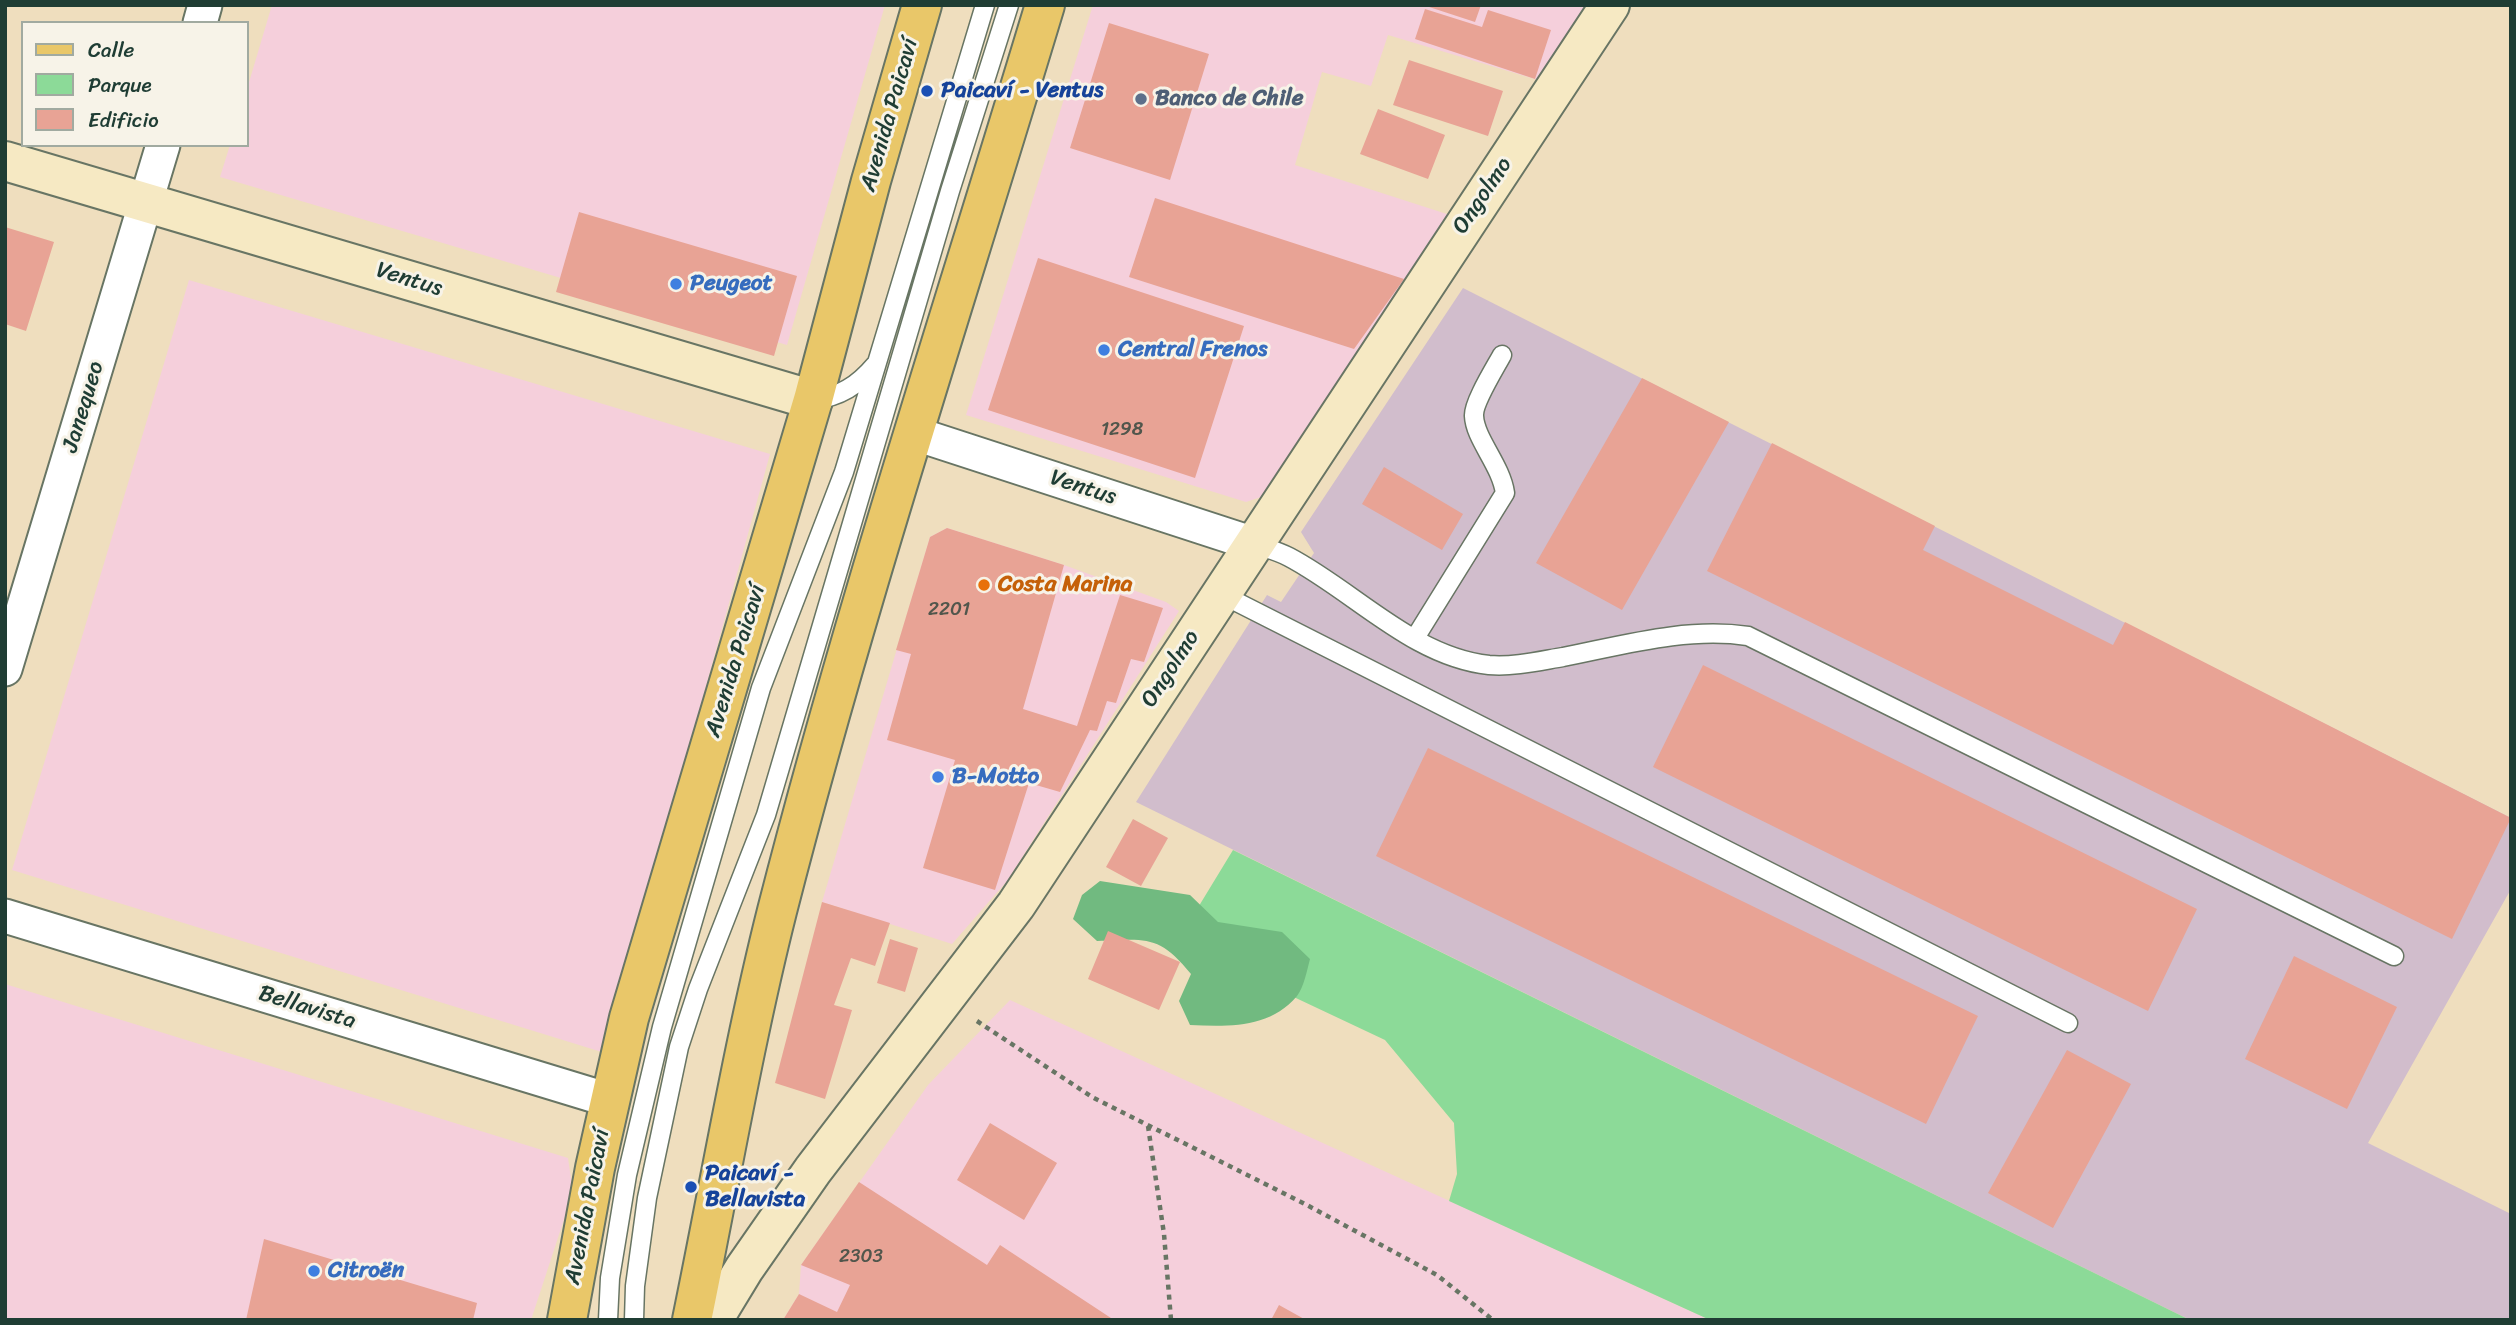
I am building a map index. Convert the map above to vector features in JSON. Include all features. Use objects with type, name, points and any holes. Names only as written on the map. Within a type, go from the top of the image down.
[{"type":"main road","name":"Avenida Paicaví","points":[[567,1320],[609,1100],[629,1018],[813,400],[871,181],[922,5]]},
{"type":"main road","points":[[692,1320],[776,916],[913,433],[1045,5]]},
{"type":"street","name":"Ongolmo","points":[[713,1320],[813,1170],[1016,905],[1610,5]]},
{"type":"street","name":"Janequeo","points":[[5,669],[162,147]]},
{"type":"street","name":"Ventus","points":[[5,161],[813,400]]},
{"type":"street","name":"Ventus","points":[[913,433],[1254,544]]},
{"type":"street","name":"Bellavista","points":[[5,916],[609,1100]]},
{"type":"lane","points":[[608,1320],[610,1278],[623,1196],[662,1027],[761,688],[827,522],[985,5]]},
{"type":"lane","points":[[634,1320],[647,1198],[679,1046],[698,989],[766,815],[950,191],[1009,5]]},
{"type":"lane","points":[[1415,638],[1505,493],[1502,475],[1477,430],[1473,414],[1502,355]]},
{"type":"lane","points":[[813,400],[831,398],[848,390],[877,362]]},
{"type":"lane","points":[[1254,544],[1288,556],[1415,638],[1445,653],[1489,665],[1524,664],[1690,633],[1719,632],[1748,636],[2394,956]]},
{"type":"lane","points":[[1220,594],[2067,1023]]},
{"type":"path","points":[[944,997],[1021,1052],[1093,1097],[1305,1203],[1437,1275],[1493,1320]]},
{"type":"path","points":[[1148,1126],[1164,1234],[1171,1320]]},
{"type":"shaded area","points":[[272,5],[885,5],[787,345],[220,177],[229,147],[248,147],[248,86]]},
{"type":"shaded area","points":[[1093,5],[1587,5],[1538,80],[1388,35],[1371,86],[1322,72],[1295,165],[1453,216],[1264,496],[1246,502],[966,415]]},
{"type":"shaded area","points":[[189,280],[770,454],[605,1053],[12,870]]},
{"type":"shaded area","points":[[1463,288],[2511,818],[2511,889],[2368,1143],[2511,1214],[2511,1320],[2190,1320],[1136,802],[1267,595],[1281,602],[1314,553],[1301,532]]},
{"type":"shaded area","points":[[947,528],[1064,565],[1166,602],[1179,611],[1007,881],[952,944],[822,902],[930,537]]},
{"type":"shaded area","points":[[5,984],[568,1158],[573,1192],[531,1320],[5,1320]]},
{"type":"shaded area","points":[[1010,1000],[1710,1320],[783,1320],[799,1294],[801,1265],[928,1085]]},
{"type":"green space","points":[[1233,850],[2190,1320],[1710,1320],[1449,1201],[1457,1174],[1454,1123],[1385,1040],[1177,942]]},
{"type":"green space","points":[[1100,881],[1190,895],[1218,922],[1282,932],[1310,959],[1297,996],[1286,1007],[1262,1020],[1234,1025],[1190,1025],[1179,1001],[1191,974],[1180,961],[1160,945],[1150,942],[1097,941],[1073,919],[1082,895]]},
{"type":"building","points":[[1423,5],[1481,5],[1475,22]]},
{"type":"building","points":[[1425,9],[1482,27],[1488,10],[1551,30],[1535,79],[1415,39]]},
{"type":"building","points":[[1109,23],[1209,54],[1170,180],[1070,148]]},
{"type":"building","points":[[1409,60],[1503,91],[1488,136],[1393,105]]},
{"type":"building","points":[[1378,109],[1445,135],[1428,179],[1360,154]]},
{"type":"building","points":[[1155,198],[1404,279],[1354,349],[1129,277]]},
{"type":"building","name":"Peugeot","points":[[579,212],[797,276],[774,356],[556,292]]},
{"type":"building","points":[[5,227],[54,242],[26,331],[5,324]]},
{"type":"building","points":[[1038,258],[1244,326],[1195,478],[988,410]]},
{"type":"building","points":[[1642,378],[1729,422],[1622,610],[1536,563]]},
{"type":"building","points":[[1772,443],[1935,526],[1923,550],[2113,645],[2125,622],[2511,818],[2452,939],[1707,571]]},
{"type":"building","points":[[1384,467],[1463,514],[1442,550],[1362,504]]},
{"type":"building","points":[[947,528],[1064,565],[1023,709],[1077,726],[1120,595],[1163,608],[1144,662],[1131,659],[1116,703],[1107,701],[1097,731],[1090,730],[1060,792],[1029,783],[995,890],[923,868],[955,760],[887,740],[911,654],[896,650],[930,537]]},
{"type":"building","points":[[1703,665],[2197,909],[2148,1011],[1653,767]]},
{"type":"building","points":[[1428,748],[1978,1016],[1926,1124],[1376,856]]},
{"type":"building","points":[[1133,819],[1168,838],[1141,886],[1106,867]]},
{"type":"building","points":[[822,902],[890,923],[875,966],[851,958],[834,1005],[852,1010],[825,1099],[775,1083]]},
{"type":"building","points":[[1108,931],[1180,962],[1159,1010],[1088,979]]},
{"type":"building","points":[[890,939],[918,948],[905,992],[877,983]]},
{"type":"building","points":[[2294,956],[2397,1007],[2347,1109],[2245,1059]]},
{"type":"building","points":[[2067,1050],[2131,1084],[2053,1228],[1988,1193]]},
{"type":"building","points":[[990,1123],[1057,1163],[1024,1220],[957,1180]]},
{"type":"building","points":[[859,1182],[987,1265],[1000,1245],[1114,1320],[783,1320],[799,1294],[837,1312],[850,1285],[801,1265]]},
{"type":"building","name":"Citroën","points":[[264,1239],[477,1303],[473,1320],[246,1320]]},
{"type":"building","points":[[1279,1305],[1306,1320],[1271,1320]]},
{"type":"place","name":"Paicaví - Ventus","points":[[927,91]]},
{"type":"place","name":"Banco de Chile","points":[[1141,99]]},
{"type":"place","name":"Peugeot","points":[[676,284]]},
{"type":"place","name":"Central Frenos","points":[[1104,350]]},
{"type":"place","name":"Costa Marina","points":[[984,585]]},
{"type":"place","name":"B-Motto","points":[[938,777]]},
{"type":"place","name":"Paicaví - Bellavista","points":[[691,1187]]},
{"type":"place","name":"Citroën","points":[[314,1271]]}]
